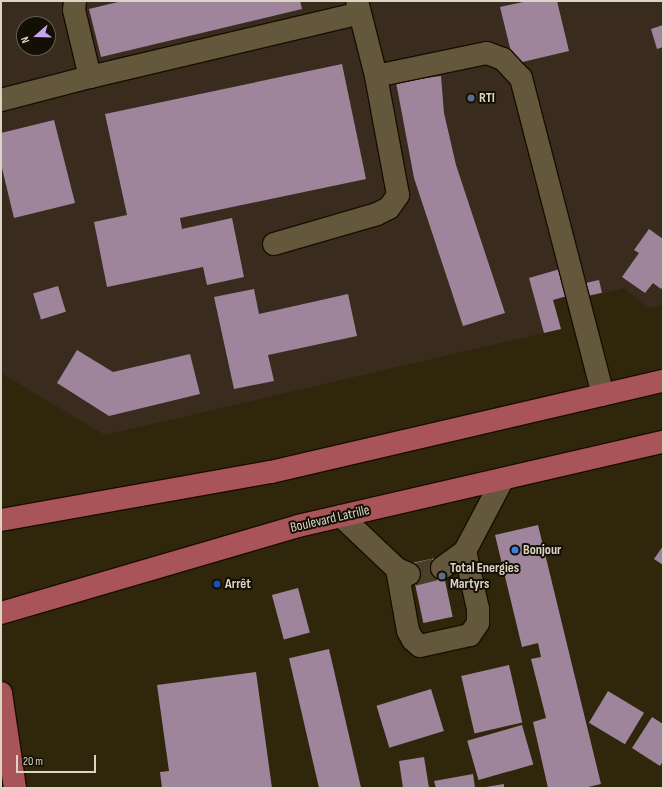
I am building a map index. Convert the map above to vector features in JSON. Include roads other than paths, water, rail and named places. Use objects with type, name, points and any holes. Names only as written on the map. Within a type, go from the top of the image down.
[{"type":"main road","points":[[1,520],[271,472],[663,381]]},
{"type":"main road","name":"Boulevard Latrille","points":[[1,612],[291,528],[663,442]]},
{"type":"main road","points":[[1,693],[15,788]]},
{"type":"lane","points":[[75,1],[74,10],[90,77]]},
{"type":"lane","points":[[1,100],[359,7],[376,76],[398,195],[389,208],[377,214],[274,244]]},
{"type":"lane","points":[[376,76],[487,53],[503,59],[521,78],[603,395]]},
{"type":"lane","points":[[442,568],[465,551],[502,479]]},
{"type":"lane","points":[[341,516],[405,572],[408,631],[413,640],[420,646],[470,635],[478,623],[478,609],[465,551]]},
{"type":"tunnel","points":[[413,575],[442,568]]},
{"type":"place","name":"RTI","points":[[471,98]]},
{"type":"place","name":"Bonjour","points":[[515,550]]},
{"type":"place","name":"Total Energies Martyrs","points":[[442,576]]},
{"type":"place","name":"Arrêt","points":[[217,584]]}]
